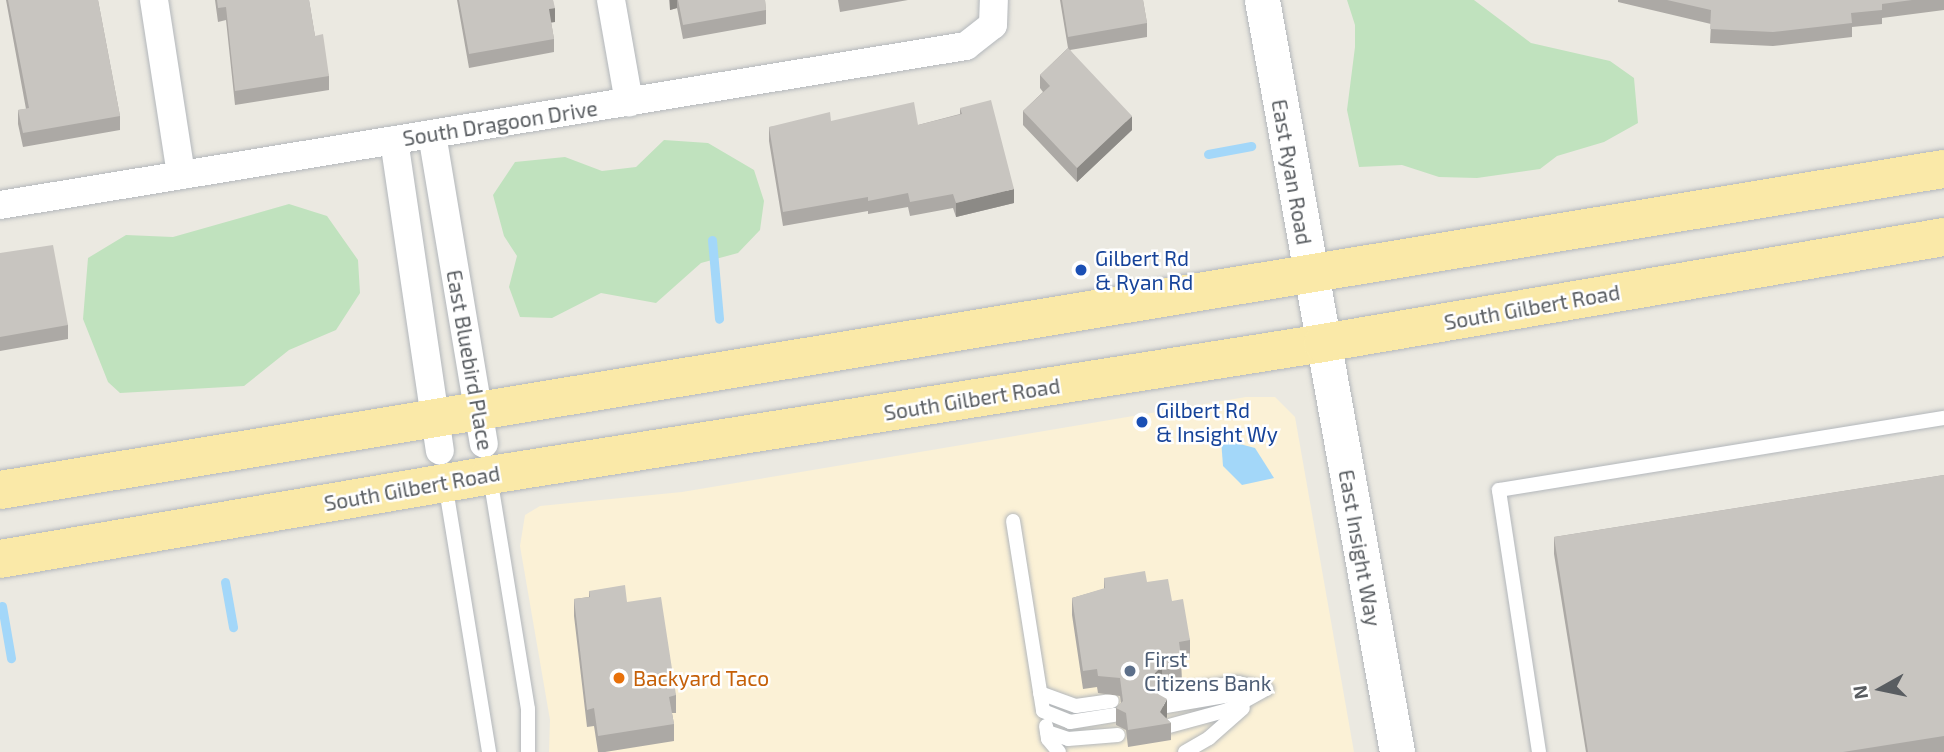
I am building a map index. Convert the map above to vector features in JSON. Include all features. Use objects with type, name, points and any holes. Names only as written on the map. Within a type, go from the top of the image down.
[{"type":"main road","name":"South Gilbert Road","points":[[0,559],[440,451],[1310,275],[1944,169]]},
{"type":"main road","name":"South Gilbert Road","points":[[0,490],[440,451],[1323,343],[1944,237]]},
{"type":"street","points":[[154,0],[181,175]]},
{"type":"street","points":[[611,0],[629,102]]},
{"type":"street","name":"East Ryan Road","points":[[1262,0],[1323,343]]},
{"type":"street","name":"South Dragoon Drive","points":[[0,205],[966,46],[994,12]]},
{"type":"street","name":"East Bluebird Place","points":[[432,134],[484,444]]},
{"type":"street","name":"East Bluebird Place","points":[[394,140],[440,451]]},
{"type":"street","name":"East Insight Way","points":[[1323,343],[1397,752]]},
{"type":"lane","points":[[1539,752],[1499,490],[1944,418]]},
{"type":"lane","name":"East Bluebird Place","points":[[484,444],[528,709],[528,752]]},
{"type":"lane","name":"East Bluebird Place","points":[[440,451],[489,752]]},
{"type":"lane","points":[[1013,521],[1047,732],[1059,752]]},
{"type":"lane","points":[[1165,700],[1265,689]]},
{"type":"lane","points":[[1169,726],[1228,710],[1265,689]]},
{"type":"lane","points":[[1185,752],[1209,738],[1265,689]]},
{"type":"lane","points":[[1040,693],[1076,706],[1113,708],[1070,722],[1043,711]]},
{"type":"lane","points":[[1047,732],[1068,739],[1118,735]]},
{"type":"shaded area","points":[[1246,397],[1275,397],[1295,417],[1354,752],[549,752],[550,720],[520,546],[525,515],[540,506],[682,492]]},
{"type":"green space","points":[[1347,0],[1474,0],[1531,43],[1610,61],[1634,78],[1638,123],[1604,142],[1557,156],[1540,169],[1477,178],[1439,177],[1402,165],[1359,167],[1347,110],[1355,25]]},
{"type":"green space","points":[[664,140],[708,143],[754,170],[764,201],[760,230],[738,253],[701,263],[656,303],[601,293],[552,318],[520,317],[509,287],[517,256],[504,236],[493,195],[515,162],[565,157],[602,171],[636,167]]},
{"type":"green space","points":[[289,204],[327,216],[358,260],[360,293],[336,330],[289,350],[244,386],[120,393],[108,382],[83,319],[88,258],[126,235],[173,237]]},
{"type":"water","points":[[1221,439],[1255,448],[1274,478],[1242,485],[1223,466]]},
{"type":"building","points":[[8,0],[98,0],[120,116],[23,133],[18,110],[29,108]]},
{"type":"building","points":[[217,0],[309,0],[315,36],[323,34],[329,76],[235,91],[226,7],[218,8]]},
{"type":"building","points":[[459,0],[553,0],[555,8],[549,9],[554,39],[469,54]]},
{"type":"building","points":[[678,0],[765,0],[766,10],[683,25]]},
{"type":"building","points":[[1062,0],[1143,0],[1147,23],[1068,37]]},
{"type":"building","points":[[1667,0],[1912,0],[1882,4],[1882,10],[1851,13],[1852,23],[1773,32],[1710,29],[1711,10]]},
{"type":"building","points":[[1068,48],[1132,116],[1077,168],[1023,111],[1050,86],[1040,75]]},
{"type":"building","points":[[991,100],[1014,189],[956,203],[953,194],[910,202],[908,193],[783,212],[769,127],[830,112],[831,121],[914,102],[918,125],[962,114],[960,108]]},
{"type":"building","points":[[53,245],[68,325],[0,337],[0,253]]},
{"type":"building","points":[[1944,475],[1944,736],[1843,752],[1588,752],[1554,537]]},
{"type":"building","name":"First Citizens Bank","points":[[1145,571],[1147,582],[1168,579],[1172,601],[1183,599],[1190,640],[1179,642],[1182,664],[1162,666],[1155,673],[1158,694],[1167,699],[1160,712],[1171,723],[1128,730],[1126,713],[1116,708],[1123,701],[1120,678],[1098,676],[1097,669],[1083,671],[1072,598],[1105,588],[1104,578]]},
{"type":"building","name":"Backyard Taco","points":[[625,585],[627,602],[661,597],[676,695],[669,697],[674,724],[598,736],[594,708],[587,710],[574,599],[590,597],[589,591]]},
{"type":"waterway","points":[[1208,154],[1251,146]]},
{"type":"waterway","points":[[712,240],[719,319]]},
{"type":"waterway","points":[[225,582],[233,627]]},
{"type":"waterway","points":[[2,606],[11,658]]},
{"type":"place","name":"Gilbert Rd & Ryan Rd","points":[[1081,270]]},
{"type":"place","name":"Gilbert Rd & Insight Wy","points":[[1142,422]]},
{"type":"place","name":"First Citizens Bank","points":[[1130,671]]},
{"type":"place","name":"Backyard Taco","points":[[619,678]]}]
